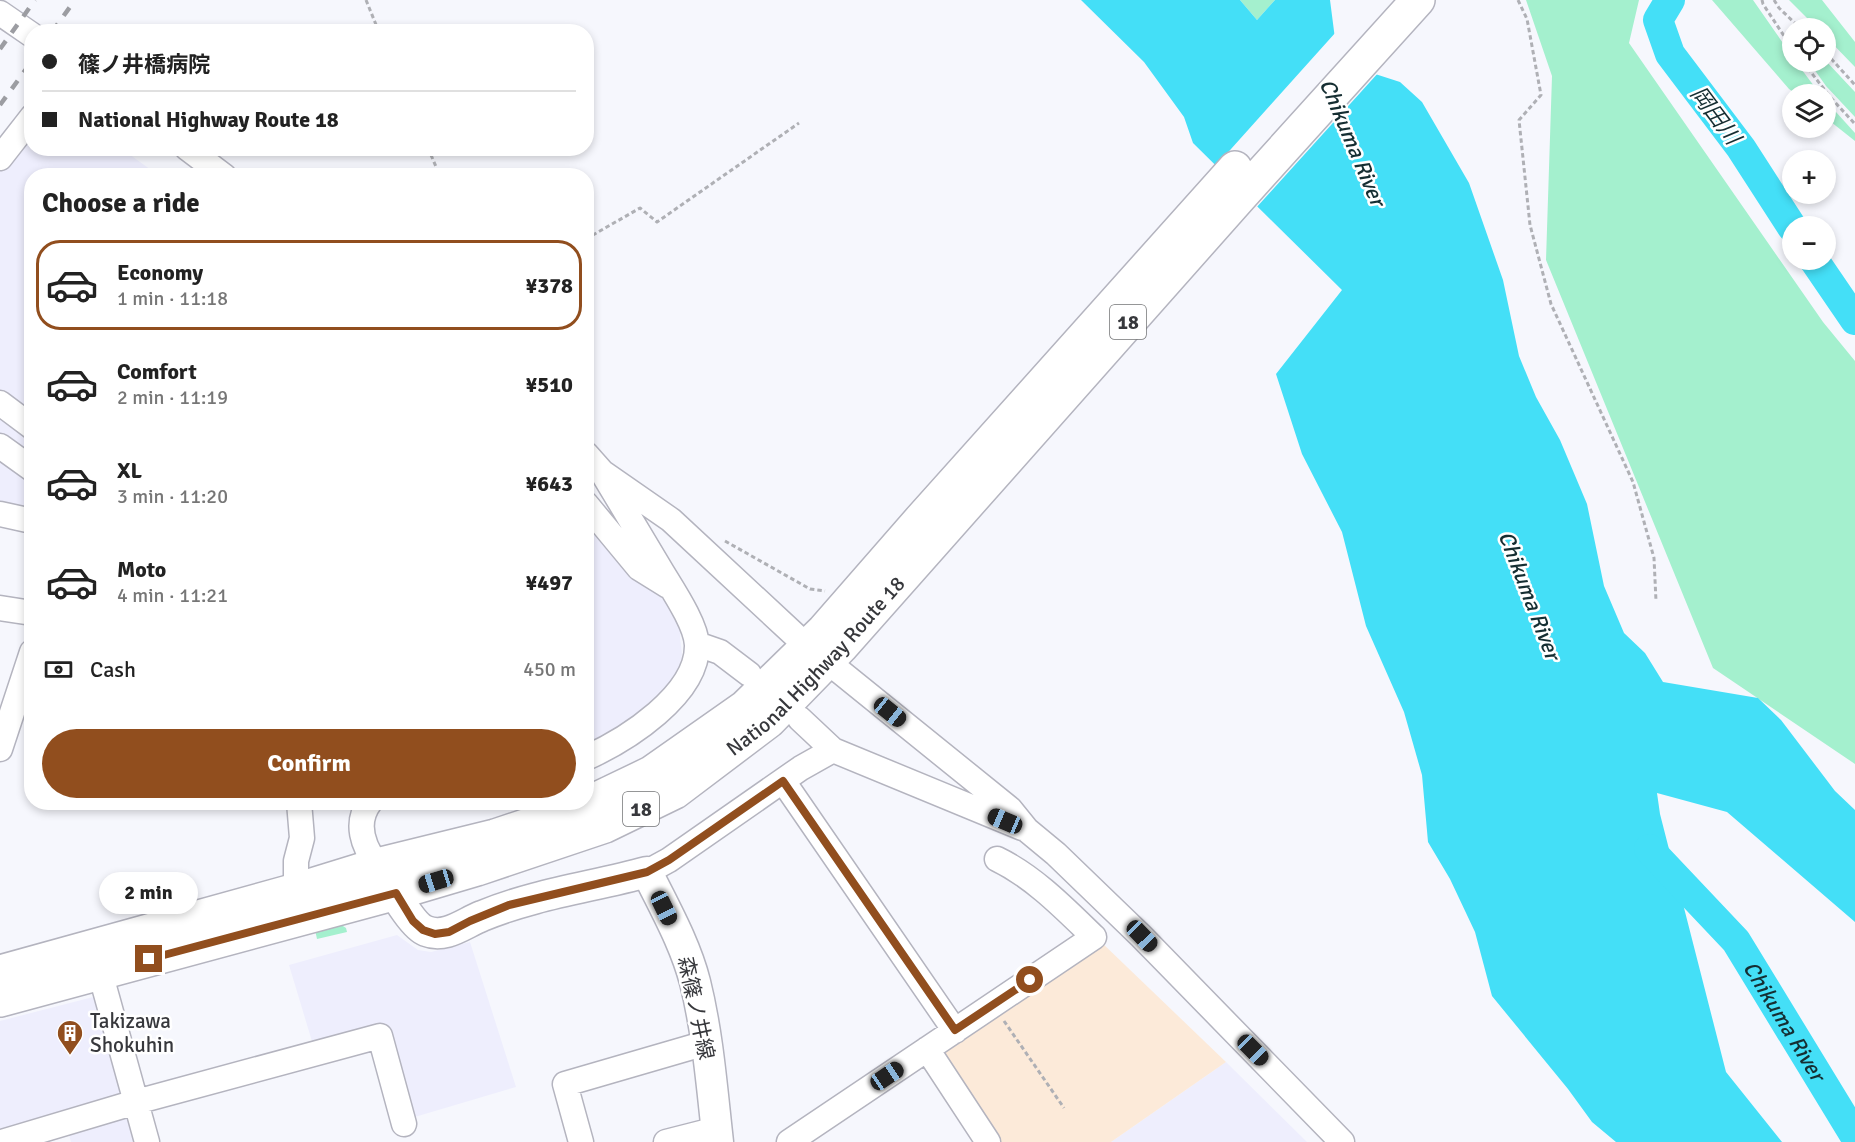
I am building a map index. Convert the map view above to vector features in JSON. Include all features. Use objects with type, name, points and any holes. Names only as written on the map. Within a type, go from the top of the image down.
[{"type":"highway","name":"National Highway Route 18","points":[[0,972],[106,961],[255,932],[477,869],[605,826],[675,792],[769,721],[825,646],[1124,291],[1387,0]]},
{"type":"highway","name":"National Highway Route 18","points":[[594,800],[651,773],[745,707],[825,646],[1184,260],[1418,0]]},
{"type":"highway","name":"National Highway Route 18","points":[[0,1000],[296,890],[377,865],[495,836],[573,810]]},
{"type":"highway","points":[[0,959],[93,935],[106,961]]},
{"type":"main road","points":[[377,865],[413,921],[423,930],[435,934],[449,932],[509,905],[647,872]]},
{"type":"main road","name":"森篠ノ井線","points":[[647,872],[682,944],[695,982],[706,1042],[718,1136]]},
{"type":"street","points":[[0,14],[24,30]]},
{"type":"street","points":[[0,158],[24,127]]},
{"type":"street","points":[[198,156],[213,168]]},
{"type":"street","points":[[0,403],[24,421]]},
{"type":"street","points":[[0,446],[24,463]]},
{"type":"street","points":[[594,463],[671,520],[825,646],[1010,809],[1027,830],[1056,854],[1142,936],[1342,1142]]},
{"type":"street","points":[[594,463],[672,588],[687,615],[697,644],[693,666],[683,685],[670,701],[622,739],[594,754]]},
{"type":"street","points":[[0,514],[24,519]]},
{"type":"street","points":[[594,514],[639,568],[672,588]]},
{"type":"street","points":[[0,608],[24,612]]},
{"type":"street","points":[[697,644],[720,652],[749,674]]},
{"type":"street","points":[[0,749],[6,711],[24,670]]},
{"type":"street","points":[[800,719],[833,750],[1027,830]]},
{"type":"street","points":[[647,872],[684,850],[783,781],[833,750]]},
{"type":"street","points":[[783,781],[955,1030]]},
{"type":"street","points":[[296,890],[296,861],[302,838],[300,810]]},
{"type":"street","points":[[366,810],[362,818],[362,833],[366,850],[377,865]]},
{"type":"street","points":[[789,1142],[1094,937],[1034,881],[1016,868],[997,859]]},
{"type":"street","points":[[106,961],[136,1102],[147,1142]]},
{"type":"street","points":[[2,1142],[136,1102],[380,1036],[404,1124]]},
{"type":"street","points":[[581,1142],[565,1084],[706,1042]]},
{"type":"street","points":[[927,1049],[988,1142]]},
{"type":"street","points":[[666,1142],[718,1136]]},
{"type":"path","points":[[366,0],[376,24]]},
{"type":"path","points":[[1518,0],[1527,19],[1541,95],[1519,120],[1530,225],[1551,304],[1633,482],[1654,558],[1656,601]]},
{"type":"path","points":[[1762,0],[1782,33]]},
{"type":"path","points":[[1774,0],[1790,18]]},
{"type":"path","points":[[1836,64],[1855,85]]},
{"type":"path","points":[[1811,72],[1855,124]]},
{"type":"path","points":[[594,234],[640,208],[657,222],[800,123]]},
{"type":"path","points":[[720,538],[810,589],[828,591]]},
{"type":"path","points":[[1005,1020],[1047,1079],[1064,1108]]},
{"type":"shaded area","points":[[24,108],[24,156],[132,156],[148,168],[24,168],[24,509],[0,504],[0,138]]},
{"type":"shaded area","points":[[594,521],[651,582],[681,624],[682,654],[673,680],[632,719],[594,741]]},
{"type":"shaded area","points":[[397,935],[418,950],[431,952],[470,942],[516,1087],[408,1119],[382,1030],[314,1048],[289,965]]},
{"type":"shaded area","points":[[1100,941],[1226,1062],[1111,1142],[995,1142],[942,1062],[941,1046]]},
{"type":"shaded area","points":[[97,996],[128,1099],[0,1138],[0,1021]]},
{"type":"shaded area","points":[[1226,1062],[1307,1142],[1111,1142]]},
{"type":"shaded area","points":[[131,1109],[140,1142],[71,1142],[67,1128]]},
{"type":"green space","points":[[1240,0],[1275,0],[1257,20]]},
{"type":"green space","points":[[1526,0],[1639,0],[1629,43],[1782,263],[1782,270],[1787,270],[1823,322],[1855,361],[1855,764],[1713,668],[1546,260],[1552,76]]},
{"type":"green space","points":[[1712,0],[1753,0],[1782,42],[1782,72],[1804,72],[1812,84],[1785,84]]},
{"type":"green space","points":[[1789,0],[1822,0],[1855,42],[1855,67],[1836,47],[1836,18],[1807,18]]},
{"type":"green space","points":[[1816,72],[1836,72],[1855,92],[1855,117],[1836,97],[1836,84],[1825,84]]},
{"type":"green space","points":[[1836,112],[1855,133],[1855,141],[1836,126]]},
{"type":"green space","points":[[334,920],[346,928],[347,932],[317,939],[314,925]]},
{"type":"water","points":[[1081,0],[1240,0],[1257,20],[1275,0],[1330,0],[1338,62],[1400,82],[1422,102],[1469,183],[1503,280],[1519,356],[1536,397],[1560,440],[1587,504],[1604,586],[1624,633],[1645,653],[1663,682],[1758,698],[1781,720],[1835,791],[1855,810],[1855,922],[1727,812],[1657,793],[1660,814],[1726,1072],[1782,1142],[1616,1142],[1592,1122],[1492,996],[1475,932],[1450,879],[1428,842],[1422,775],[1404,712],[1366,626],[1342,532],[1302,454],[1276,374],[1342,290],[1193,143],[1184,117],[1144,62]]},
{"type":"pier","points":[[1336,32],[1341,60],[1379,72],[1255,209],[1214,168]]},
{"type":"waterway","name":"岡田川","points":[[1670,0],[1658,20],[1670,54],[1741,148],[1785,216]]},
{"type":"waterway","name":"岡田川","points":[[1821,270],[1855,320]]},
{"type":"waterway","name":"Chikuma River","points":[[1649,849],[1736,941],[1855,1136]]},
{"type":"railway","points":[[0,49],[35,0]]},
{"type":"railway","points":[[58,24],[75,0]]},
{"type":"railway","points":[[0,105],[24,72]]},
{"type":"place","name":"Takizawa Shokuhin","points":[[70,1056]]},
{"type":"route","points":[[149,959],[396,893],[413,921],[423,930],[435,934],[449,932],[509,905],[647,872],[669,860],[783,781],[955,1030],[1030,980]]}]
